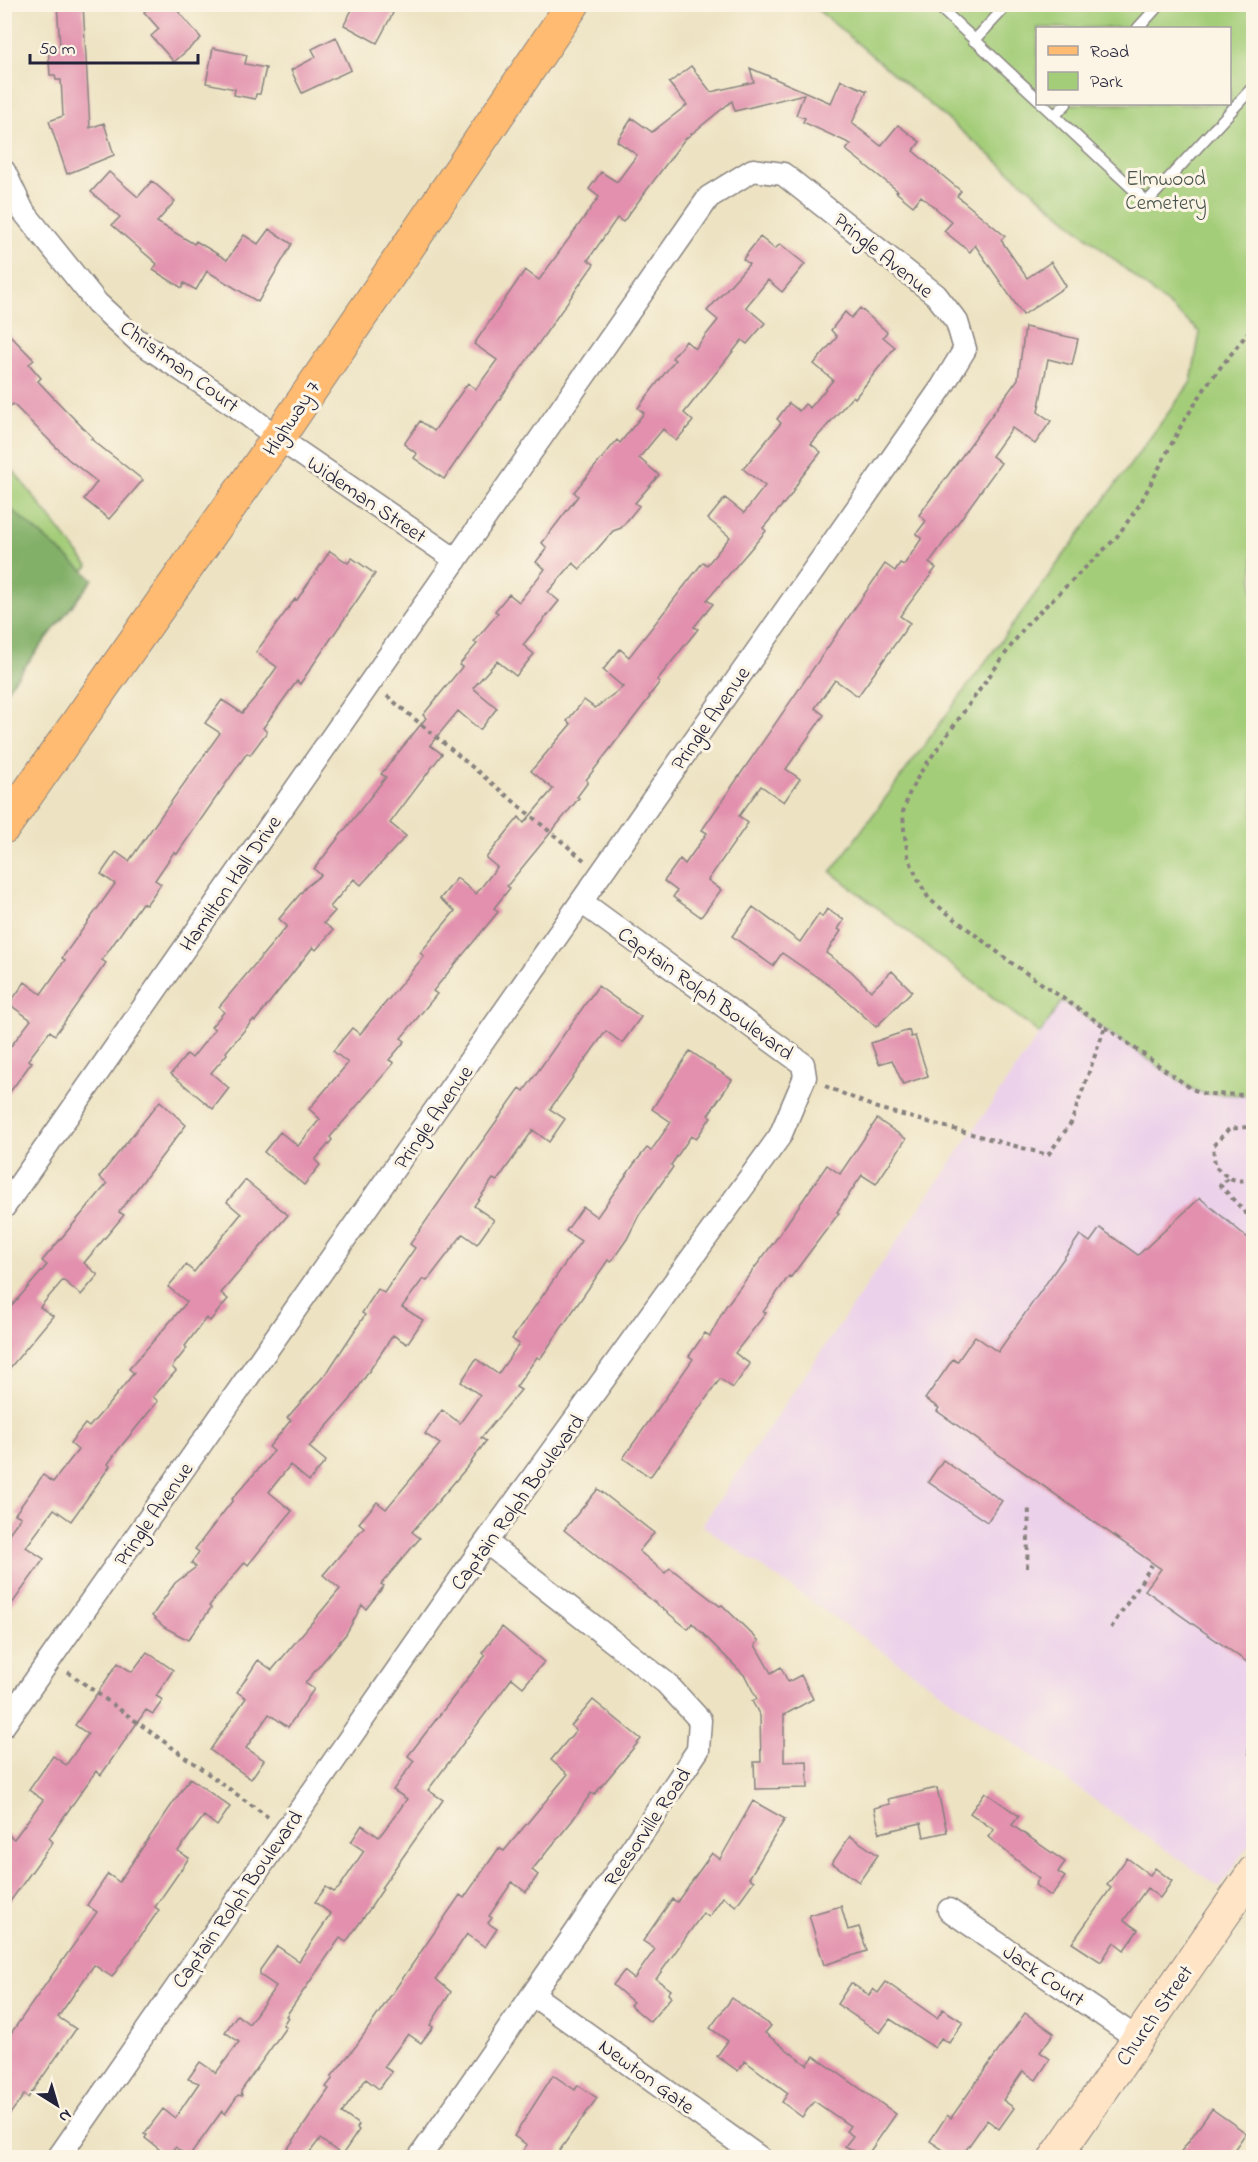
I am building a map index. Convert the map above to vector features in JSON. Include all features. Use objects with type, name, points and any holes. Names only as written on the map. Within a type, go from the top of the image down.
[{"type":"main road","name":"Highway 7","points":[[4,827],[278,438],[573,4]]},
{"type":"street","name":"Pringle Avenue","points":[[4,1725],[583,903],[942,387],[965,349],[957,322],[936,295],[783,174],[753,170],[709,197],[456,560]]},
{"type":"street","name":"Christman Court","points":[[4,171],[23,211],[97,303],[137,340],[236,406],[278,438]]},
{"type":"street","name":"Wideman Street","points":[[278,438],[456,560]]},
{"type":"street","name":"Hamilton Hall Drive","points":[[4,1207],[456,560]]},
{"type":"street","name":"Captain Rolph Boulevard","points":[[58,2157],[486,1542],[780,1136],[806,1077],[803,1064],[583,903]]},
{"type":"street","name":"Reesorville Road","points":[[419,2157],[533,1995],[698,1750],[700,1720],[666,1683],[486,1542]]},
{"type":"street","name":"Church Street","points":[[1054,2157],[1254,1871]]},
{"type":"street","name":"Jack Court","points":[[949,1910],[1138,2039]]},
{"type":"street","name":"Newton Gate","points":[[533,1995],[760,2157]]},
{"type":"lane","points":[[936,4],[1036,97]]},
{"type":"lane","points":[[974,41],[1008,4]]},
{"type":"lane","points":[[1139,27],[1161,4]]},
{"type":"lane","points":[[1043,105],[1147,202],[1254,86]]},
{"type":"lane","points":[[1055,115],[1065,105]]},
{"type":"path","points":[[1254,325],[1209,382],[1182,424],[1140,504],[1122,530],[1092,563],[1026,625],[920,773],[903,812],[908,856],[916,878],[929,899],[1013,964],[1192,1089],[1205,1094],[1254,1095]]},
{"type":"path","points":[[370,682],[601,874]]},
{"type":"path","points":[[806,1077],[877,1108],[1048,1155],[1071,1124],[1105,1027]]},
{"type":"path","points":[[1254,1132],[1248,1127],[1229,1129],[1213,1146],[1215,1166],[1228,1179],[1241,1182],[1254,1178]]},
{"type":"path","points":[[1228,1179],[1220,1185],[1252,1220]]},
{"type":"path","points":[[1028,1568],[1029,1506]]},
{"type":"path","points":[[1111,1628],[1152,1565]]},
{"type":"path","points":[[51,1660],[286,1830]]},
{"type":"shaded area","points":[[1062,1001],[1192,1089],[1205,1094],[1253,1095],[1254,1837],[1219,1887],[702,1525]]},
{"type":"green space","name":"Elmwood Cemetery","points":[[812,5],[1253,5],[1253,1095],[1205,1094],[1192,1089],[1062,1001],[1040,1034],[831,872],[1191,382],[1200,332]]},
{"type":"green space","points":[[5,460],[88,566],[5,689]]},
{"type":"green space","points":[[5,504],[93,579],[5,692]]},
{"type":"building","points":[[57,4],[83,4],[90,128],[104,123],[114,155],[67,174],[49,121],[63,116],[61,80],[56,80],[55,75],[50,75],[48,47],[60,46]]},
{"type":"building","points":[[153,4],[172,4],[201,38],[174,62],[151,36],[159,29],[144,12]]},
{"type":"building","points":[[355,4],[379,4],[393,13],[377,43],[344,25]]},
{"type":"building","points":[[336,37],[351,70],[302,93],[291,70],[316,57],[312,49]]},
{"type":"building","points":[[213,48],[247,55],[245,64],[266,68],[260,94],[256,94],[255,99],[234,95],[235,89],[206,83]]},
{"type":"building","points":[[691,66],[711,92],[754,82],[750,68],[831,103],[841,80],[867,91],[852,123],[881,146],[898,125],[920,142],[913,151],[961,191],[957,196],[1005,236],[1001,240],[1027,278],[1051,262],[1066,286],[1023,315],[975,245],[970,252],[944,231],[952,222],[921,196],[913,206],[896,192],[898,191],[846,150],[851,144],[803,122],[805,118],[796,115],[804,94],[735,111],[732,101],[684,140],[623,222],[617,218],[588,260],[594,264],[444,479],[414,458],[417,454],[404,444],[420,421],[434,431],[468,383],[476,389],[497,360],[474,344],[525,270],[539,280],[599,197],[589,189],[601,172],[617,182],[637,155],[617,141],[632,118],[652,132],[687,105],[669,83]]},
{"type":"building","points":[[109,172],[138,197],[152,181],[175,201],[157,222],[194,244],[196,241],[227,260],[244,235],[258,244],[269,229],[292,244],[258,302],[207,271],[196,290],[184,283],[182,288],[153,270],[157,264],[112,225],[120,217],[91,192]]},
{"type":"building","points":[[760,237],[775,249],[780,244],[805,264],[782,292],[768,280],[746,307],[765,323],[747,344],[742,340],[684,413],[693,421],[676,441],[663,429],[639,458],[659,475],[635,503],[639,506],[621,528],[613,531],[580,569],[573,563],[548,592],[559,601],[523,645],[534,654],[516,676],[497,661],[473,688],[497,708],[480,730],[458,711],[430,745],[442,754],[390,823],[406,836],[361,885],[354,879],[330,907],[335,911],[324,923],[333,930],[316,950],[313,947],[211,1073],[229,1088],[213,1109],[171,1074],[187,1054],[192,1058],[215,1029],[211,1027],[224,1012],[219,1007],[287,926],[279,919],[306,887],[321,875],[314,869],[386,777],[381,774],[426,718],[423,715],[462,667],[459,665],[477,644],[474,642],[498,613],[495,611],[509,594],[519,602],[545,569],[536,562],[547,548],[542,543],[578,496],[574,492],[617,440],[620,443],[644,413],[638,408],[675,360],[672,358],[686,341],[695,349],[718,320],[707,311],[749,264],[743,259]]},
{"type":"building","points":[[860,308],[887,332],[883,337],[895,347],[855,398],[853,396],[811,444],[821,452],[791,495],[763,528],[766,531],[707,600],[713,604],[694,627],[698,629],[657,680],[660,682],[650,697],[586,780],[588,782],[577,797],[579,798],[507,886],[510,888],[494,908],[498,912],[433,991],[437,994],[401,1038],[405,1041],[389,1060],[394,1063],[330,1137],[332,1140],[315,1160],[320,1165],[304,1185],[264,1152],[280,1132],[298,1146],[320,1119],[309,1109],[348,1063],[333,1051],[352,1028],[360,1034],[424,956],[420,953],[455,911],[440,899],[457,878],[476,894],[497,867],[486,858],[519,817],[524,823],[553,789],[531,771],[571,724],[567,721],[584,700],[595,708],[623,687],[603,670],[620,649],[629,657],[703,562],[707,565],[730,537],[708,519],[725,498],[744,513],[765,486],[743,469],[781,423],[777,419],[789,403],[799,411],[805,404],[810,408],[833,380],[814,364],[837,337],[831,330],[845,312],[851,318]]},
{"type":"building","points":[[1025,327],[1078,339],[1072,365],[1048,359],[1038,412],[1051,421],[1035,444],[1012,428],[992,456],[1001,463],[929,563],[936,568],[900,616],[910,623],[858,696],[835,680],[815,708],[824,715],[786,769],[800,779],[784,802],[761,786],[739,816],[748,823],[708,880],[721,890],[701,917],[673,897],[677,891],[664,881],[680,859],[685,864],[707,833],[702,830],[885,564],[895,571],[900,563],[904,565],[922,538],[916,534],[926,521],[919,515],[1018,379]]},
{"type":"building","points":[[4,329],[34,360],[29,364],[41,378],[38,381],[93,438],[91,439],[143,480],[109,519],[84,499],[97,482],[68,459],[13,404],[4,412]]},
{"type":"building","points":[[330,551],[348,563],[352,558],[375,574],[300,684],[297,681],[263,728],[267,732],[250,755],[247,753],[177,854],[174,852],[155,880],[161,884],[146,905],[142,903],[102,960],[106,963],[55,1035],[50,1031],[28,1060],[32,1062],[4,1100],[4,1055],[31,1020],[9,1004],[25,982],[41,994],[65,960],[62,958],[115,884],[101,874],[116,852],[129,861],[220,733],[205,723],[222,700],[242,713],[258,694],[277,667],[256,652],[295,599],[297,600]]},
{"type":"building","points":[[753,907],[800,942],[819,914],[822,917],[827,909],[844,920],[838,929],[841,931],[826,953],[851,971],[871,991],[892,971],[912,991],[876,1027],[833,988],[782,953],[773,966],[732,936]]},
{"type":"building","points":[[598,986],[641,1017],[622,1043],[606,1031],[550,1109],[565,1119],[549,1142],[533,1130],[497,1181],[493,1179],[474,1206],[494,1220],[477,1244],[463,1234],[427,1281],[423,1279],[402,1307],[423,1320],[407,1344],[393,1335],[350,1400],[309,1447],[326,1461],[309,1481],[290,1465],[269,1492],[292,1511],[248,1565],[245,1562],[209,1606],[211,1608],[188,1640],[164,1627],[152,1616],[175,1583],[196,1567],[191,1563],[199,1552],[195,1549],[232,1499],[274,1451],[269,1447],[291,1420],[287,1418],[328,1371],[365,1315],[362,1313],[378,1289],[384,1293],[415,1248],[410,1244],[520,1088],[524,1091]]},
{"type":"building","points":[[909,1030],[911,1037],[915,1036],[928,1076],[903,1084],[892,1060],[879,1064],[871,1043]]},
{"type":"building","points":[[690,1051],[732,1080],[708,1115],[711,1117],[696,1139],[691,1136],[611,1262],[608,1260],[540,1359],[537,1357],[516,1387],[521,1390],[481,1438],[486,1441],[469,1465],[412,1532],[420,1538],[381,1584],[384,1586],[366,1609],[362,1605],[346,1634],[305,1683],[314,1689],[288,1727],[269,1714],[246,1748],[264,1760],[251,1779],[210,1750],[246,1698],[237,1692],[258,1660],[272,1670],[340,1589],[323,1575],[364,1527],[359,1523],[377,1502],[386,1509],[440,1444],[425,1434],[442,1410],[460,1423],[480,1395],[461,1382],[476,1359],[498,1374],[519,1344],[512,1339],[581,1241],[566,1231],[583,1207],[597,1217],[634,1164],[647,1148],[651,1151],[671,1122],[652,1109]]},
{"type":"building","points":[[160,1101],[186,1125],[119,1212],[124,1215],[84,1263],[98,1275],[81,1295],[63,1280],[40,1307],[53,1316],[4,1375],[4,1315],[47,1265],[42,1261],[107,1184],[99,1177]]},
{"type":"building","points":[[877,1119],[906,1139],[876,1184],[862,1175],[837,1212],[839,1213],[791,1277],[789,1276],[763,1312],[766,1313],[735,1353],[750,1364],[733,1388],[720,1379],[650,1477],[623,1458],[693,1359],[689,1356],[705,1333],[710,1336],[726,1306],[827,1165],[840,1174]]},
{"type":"building","points":[[245,1180],[288,1215],[221,1293],[228,1299],[210,1321],[206,1318],[185,1346],[187,1348],[172,1367],[176,1371],[153,1397],[158,1401],[118,1450],[108,1464],[110,1466],[71,1521],[54,1509],[26,1547],[44,1559],[4,1615],[4,1540],[21,1517],[15,1514],[43,1475],[53,1482],[78,1450],[70,1443],[85,1424],[89,1427],[108,1405],[134,1373],[129,1369],[187,1302],[168,1287],[186,1265],[194,1272],[241,1214],[227,1202]]},
{"type":"building","points":[[1200,1198],[1254,1243],[1254,1667],[1145,1590],[1161,1569],[937,1411],[939,1408],[925,1399],[953,1359],[957,1362],[975,1336],[998,1352],[1080,1235],[1090,1242],[1100,1228],[1138,1255]]},
{"type":"building","points":[[943,1460],[1002,1501],[987,1522],[928,1482]]},
{"type":"building","points":[[598,1489],[654,1533],[639,1551],[665,1573],[670,1568],[720,1606],[722,1605],[759,1641],[755,1645],[771,1673],[781,1667],[788,1682],[801,1675],[813,1699],[784,1715],[784,1762],[807,1761],[808,1788],[755,1789],[754,1762],[761,1762],[760,1716],[752,1701],[757,1699],[745,1676],[692,1623],[688,1629],[564,1530]]},
{"type":"building","points":[[502,1627],[544,1662],[523,1687],[512,1678],[428,1790],[443,1800],[346,1942],[340,1938],[286,2016],[288,2017],[283,2025],[286,2027],[241,2091],[242,2096],[238,2095],[225,2114],[222,2111],[189,2157],[175,2147],[168,2156],[145,2138],[147,2135],[144,2134],[163,2109],[175,2118],[199,2083],[188,2079],[200,2062],[216,2073],[239,2042],[225,2032],[237,2015],[249,2024],[276,1986],[260,1975],[260,1970],[277,1946],[299,1961],[331,1914],[315,1902],[326,1887],[334,1892],[339,1888],[364,1851],[351,1842],[362,1825],[379,1837],[407,1799],[393,1790],[414,1761],[408,1756],[485,1656],[482,1653]]},
{"type":"building","points":[[147,1652],[173,1670],[156,1696],[163,1700],[153,1714],[146,1710],[101,1775],[96,1771],[49,1838],[53,1842],[4,1910],[4,1832],[14,1839],[43,1800],[29,1790],[53,1756],[66,1765],[88,1734],[75,1725],[118,1663],[132,1672]]},
{"type":"building","points":[[593,1700],[641,1739],[594,1795],[591,1793],[572,1821],[532,1870],[538,1875],[526,1892],[512,1882],[489,1916],[492,1918],[488,1923],[497,1929],[485,1947],[467,1934],[436,1979],[451,1992],[430,2025],[433,2027],[421,2043],[408,2034],[384,2067],[392,2072],[379,2089],[366,2079],[342,2113],[359,2125],[357,2128],[359,2130],[342,2155],[320,2139],[306,2157],[282,2157],[329,2089],[326,2087],[333,2078],[331,2077],[356,2046],[460,1895],[464,1898],[499,1848],[504,1851],[568,1774],[551,1760],[576,1730],[571,1726]]},
{"type":"building","points":[[190,1778],[230,1807],[217,1826],[204,1816],[178,1851],[189,1858],[155,1907],[159,1910],[112,1977],[94,1965],[58,2017],[76,2029],[28,2098],[24,2095],[4,2122],[4,2043],[97,1912],[87,1905],[108,1874],[119,1882]]},
{"type":"building","points":[[937,1788],[947,1832],[924,1837],[921,1823],[880,1833],[874,1808],[890,1804],[888,1799]]},
{"type":"building","points":[[985,1792],[1019,1816],[1012,1825],[1065,1862],[1058,1872],[1065,1877],[1051,1896],[1035,1885],[1039,1878],[988,1837],[994,1830],[970,1813]]},
{"type":"building","points":[[753,1801],[785,1819],[749,1878],[754,1881],[736,1906],[723,1897],[709,1917],[703,1913],[656,1979],[671,1990],[668,1994],[671,1997],[650,2022],[630,2005],[633,2002],[613,1985],[624,1971],[634,1979],[655,1949],[643,1941],[672,1899],[677,1902],[712,1853],[720,1859]]},
{"type":"building","points":[[850,1836],[878,1855],[859,1882],[832,1863]]},
{"type":"building","points":[[1127,1858],[1150,1875],[1155,1868],[1172,1881],[1160,1898],[1147,1888],[1124,1920],[1138,1930],[1124,1950],[1114,1942],[1101,1962],[1072,1943],[1111,1888],[1107,1885]]},
{"type":"building","points":[[841,1906],[848,1930],[859,1927],[867,1951],[824,1965],[809,1915]]},
{"type":"building","points":[[886,1982],[937,2018],[943,2009],[963,2022],[949,2043],[941,2038],[935,2048],[890,2019],[880,2033],[837,2004],[851,1983],[869,1995],[873,1989],[878,1993]]},
{"type":"building","points":[[732,1998],[771,2026],[765,2033],[807,2065],[814,2056],[896,2114],[866,2157],[845,2146],[853,2136],[846,2131],[850,2126],[814,2101],[802,2117],[782,2102],[788,2093],[745,2061],[738,2071],[717,2056],[728,2041],[710,2028]]},
{"type":"building","points":[[1025,2013],[1054,2033],[1040,2052],[1050,2059],[1036,2080],[1023,2071],[1003,2100],[1014,2108],[999,2129],[987,2120],[961,2157],[954,2157],[930,2141],[947,2115],[951,2118]]},
{"type":"building","points":[[553,2075],[575,2090],[578,2085],[597,2098],[555,2157],[518,2157],[527,2145],[514,2136]]},
{"type":"building","points":[[1212,2109],[1246,2133],[1229,2157],[1177,2157]]}]
